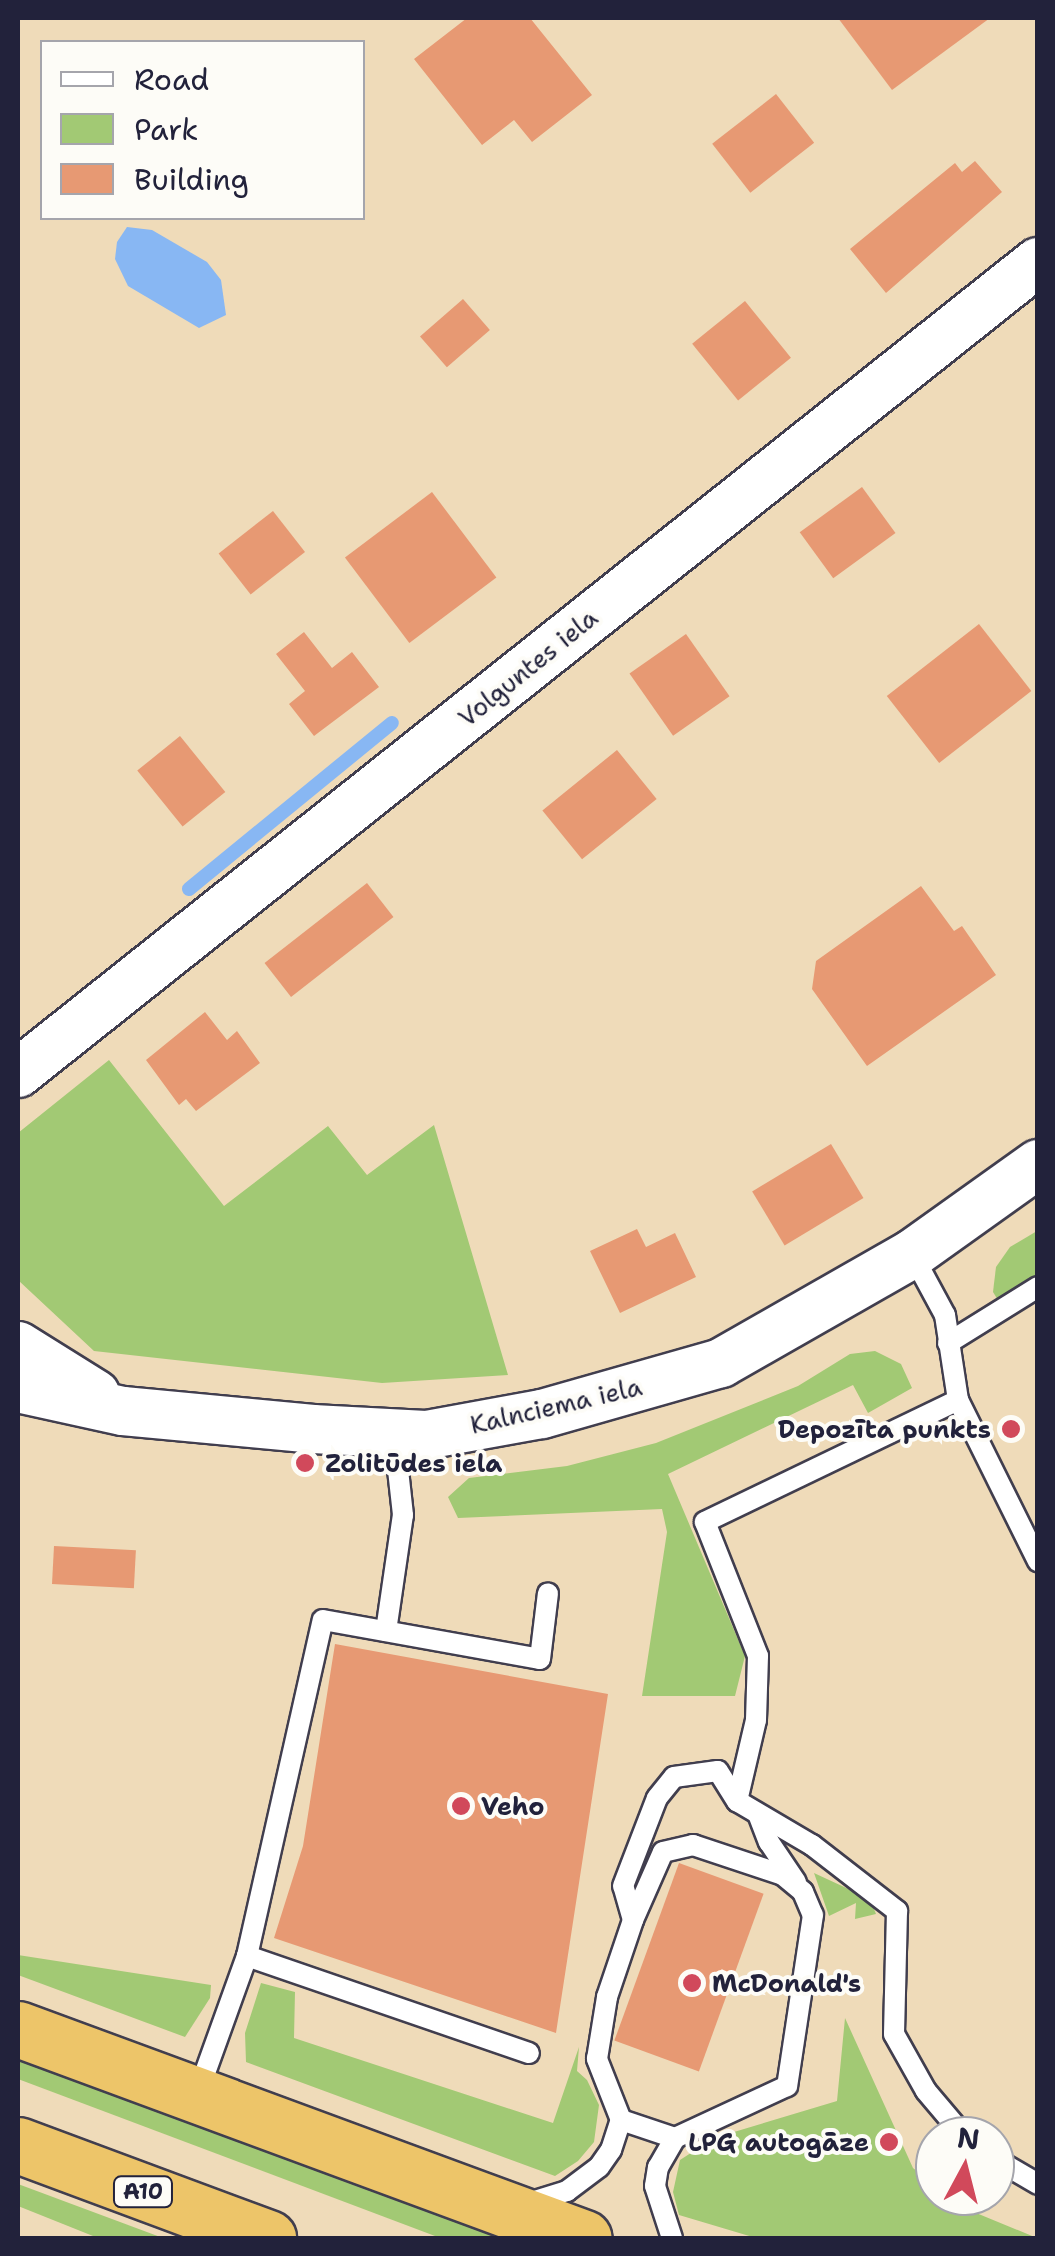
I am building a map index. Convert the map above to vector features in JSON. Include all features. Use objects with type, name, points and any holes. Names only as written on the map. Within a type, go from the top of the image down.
[{"type":"highway","points":[[18,2029],[501,2211],[584,2238]]},
{"type":"highway","name":"A10","points":[[18,2145],[268,2238]]},
{"type":"street","name":"Volguntes iela","points":[[18,1073],[1038,262]]},
{"type":"street","name":"Kalnciema iela","points":[[18,1388],[123,1412],[426,1435],[542,1414],[722,1363],[912,1254],[1038,1164]]},
{"type":"street","points":[[18,1346],[123,1412]]},
{"type":"lane","points":[[912,1254],[945,1315],[958,1400],[1038,1560]]},
{"type":"lane","points":[[948,1343],[1038,1287]]},
{"type":"lane","points":[[736,1801],[756,1720],[758,1656],[705,1522],[958,1400]]},
{"type":"lane","points":[[386,1632],[403,1514],[394,1433]]},
{"type":"lane","points":[[196,2097],[247,1956],[323,1620],[540,1660],[548,1593]]},
{"type":"lane","points":[[632,1920],[623,1886],[657,1798],[674,1778],[718,1772],[736,1801],[812,1845],[898,1911],[894,2034],[926,2092],[947,2116]]},
{"type":"lane","points":[[672,2238],[656,2186],[658,2167],[675,2138],[718,2116],[761,2102],[787,2086],[814,1915],[770,1842],[758,1814]]},
{"type":"lane","points":[[501,2211],[567,2191],[600,2166],[622,2120],[597,2060],[607,1997],[632,1920],[663,1852],[693,1845],[783,1875],[802,1892]]},
{"type":"lane","points":[[247,1956],[529,2052]]},
{"type":"lane","points":[[622,2120],[675,2138]]},
{"type":"lane","points":[[1015,2171],[1038,2184]]},
{"type":"green space","points":[[109,1060],[224,1206],[328,1126],[367,1175],[434,1125],[508,1375],[382,1383],[94,1351],[18,1280],[18,1133]]},
{"type":"green space","points":[[1037,1231],[1037,1287],[1004,1310],[993,1292],[996,1267],[1010,1247]]},
{"type":"green space","points":[[875,1351],[901,1364],[912,1388],[868,1413],[853,1385],[668,1474],[745,1656],[735,1696],[642,1696],[667,1532],[662,1509],[458,1518],[448,1497],[469,1478],[567,1466],[656,1443],[798,1386],[850,1354]]},
{"type":"green space","points":[[814,1873],[870,1899],[876,1914],[855,1919],[856,1903],[829,1916]]},
{"type":"green space","points":[[18,1955],[211,1985],[210,1998],[185,2037],[18,1975]]},
{"type":"green space","points":[[261,1983],[295,1992],[294,2038],[553,2123],[579,2047],[577,2071],[587,2080],[599,2105],[594,2142],[578,2161],[555,2176],[246,2062],[245,2033]]},
{"type":"green space","points":[[845,2018],[915,2170],[915,2216],[984,2216],[1037,2238],[756,2238],[679,2215],[673,2192],[680,2160],[714,2138],[837,2101]]},
{"type":"green space","points":[[18,2052],[512,2238],[435,2236],[18,2079]]},
{"type":"green space","points":[[18,2184],[163,2238],[98,2238],[18,2206]]},
{"type":"water","points":[[127,227],[152,230],[207,262],[221,280],[226,315],[199,328],[128,286],[115,259],[117,242]]},
{"type":"building","points":[[467,18],[530,18],[592,95],[532,142],[514,120],[482,145],[414,59]]},
{"type":"building","points":[[838,18],[990,18],[892,90]]},
{"type":"building","points":[[776,94],[814,143],[750,193],[712,144]]},
{"type":"building","points":[[975,161],[1002,192],[886,293],[850,249],[955,163],[962,172]]},
{"type":"building","points":[[463,299],[490,330],[447,367],[420,336]]},
{"type":"building","points":[[745,301],[791,358],[738,401],[692,344]]},
{"type":"building","points":[[862,487],[896,533],[833,578],[800,532]]},
{"type":"building","points":[[432,492],[496,577],[409,643],[345,558]]},
{"type":"building","points":[[273,511],[305,552],[251,594],[219,553]]},
{"type":"building","points":[[979,624],[1031,691],[939,763],[887,696]]},
{"type":"building","points":[[304,632],[332,668],[352,652],[379,687],[314,736],[289,704],[305,691],[276,654]]},
{"type":"building","points":[[686,634],[730,696],[673,736],[629,674]]},
{"type":"building","points":[[180,736],[225,792],[183,827],[137,771]]},
{"type":"building","points":[[617,750],[657,799],[582,859],[542,810]]},
{"type":"building","points":[[367,883],[393,917],[291,997],[265,963]]},
{"type":"building","points":[[921,886],[954,931],[962,926],[996,975],[867,1066],[812,989],[816,961]]},
{"type":"building","points":[[205,1012],[227,1040],[237,1031],[260,1063],[196,1111],[186,1099],[179,1105],[146,1060]]},
{"type":"building","points":[[831,1144],[863,1198],[785,1245],[752,1191]]},
{"type":"building","points":[[637,1229],[646,1247],[675,1233],[696,1277],[620,1313],[590,1251]]},
{"type":"building","points":[[54,1546],[136,1550],[134,1588],[52,1584]]},
{"type":"building","points":[[335,1644],[608,1694],[556,2033],[274,1938],[303,1846]]},
{"type":"building","points":[[679,1863],[764,1894],[699,2071],[614,2041]]},
{"type":"waterway","points":[[189,889],[392,723]]},
{"type":"place","name":"Depozīta punkts","points":[[1011,1429]]},
{"type":"place","name":"Zolitūdes iela","points":[[305,1463]]},
{"type":"place","name":"Veho","points":[[461,1806]]},
{"type":"place","name":"McDonald's","points":[[692,1983]]},
{"type":"place","name":"LPG autogāze","points":[[889,2142]]}]
